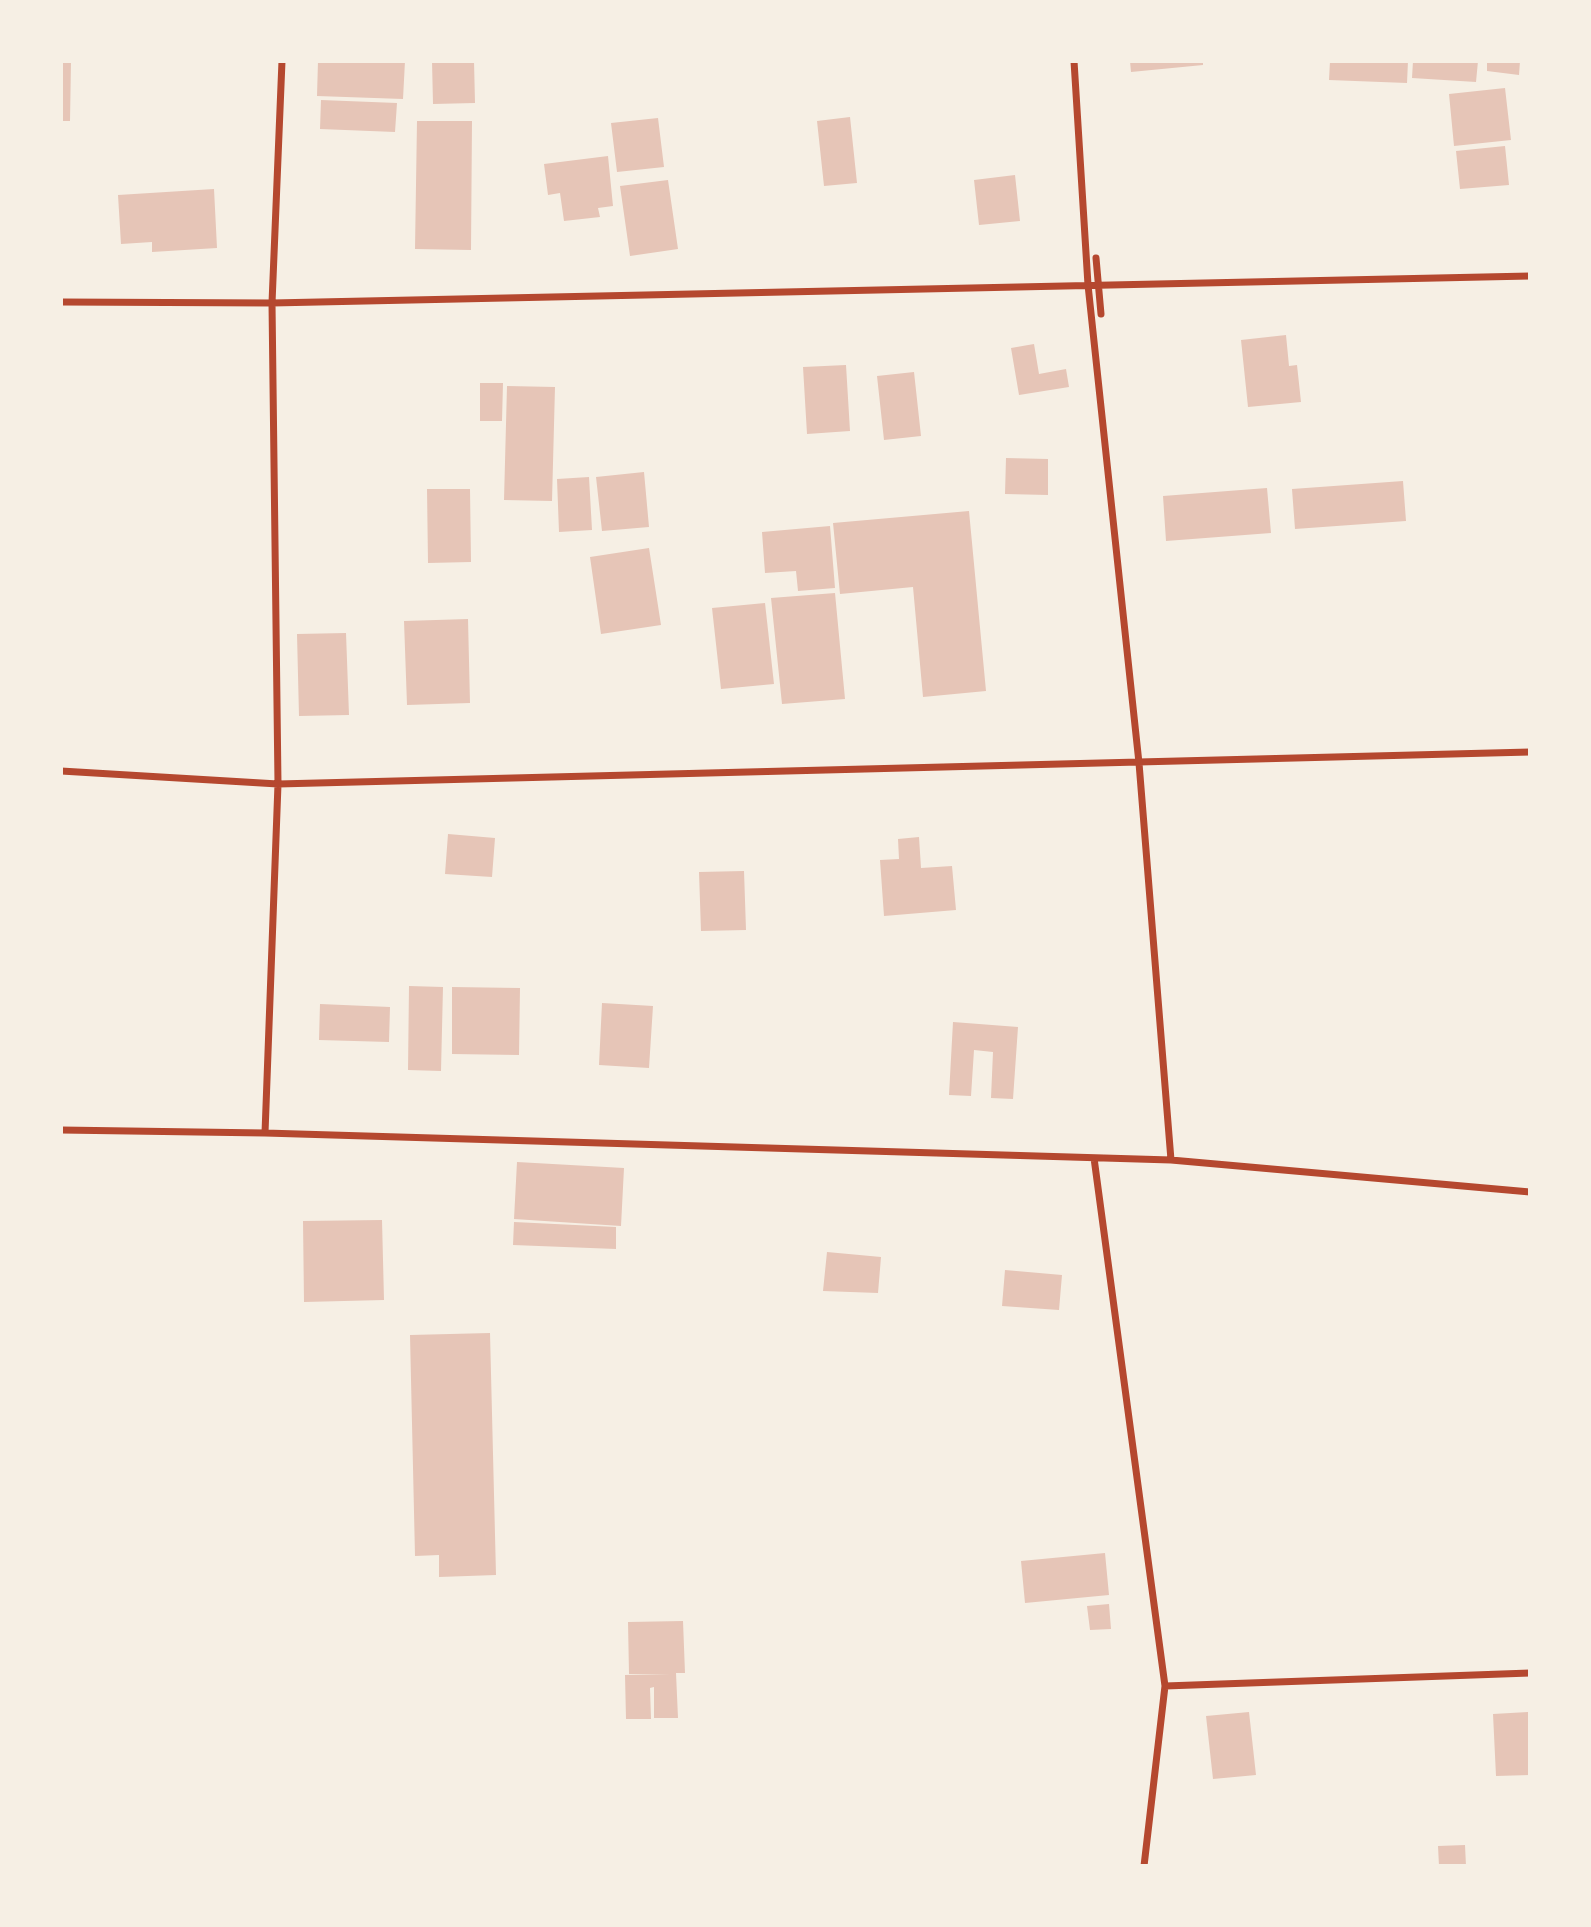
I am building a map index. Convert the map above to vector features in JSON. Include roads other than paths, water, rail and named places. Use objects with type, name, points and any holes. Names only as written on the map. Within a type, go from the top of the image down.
[{"type":"street","points":[[265,1133],[278,784],[272,303],[282,61]]},
{"type":"street","points":[[1074,61],[1088,285],[1139,763],[1171,1160]]},
{"type":"street","points":[[1096,258],[1101,314]]},
{"type":"street","points":[[61,302],[272,303],[1530,276]]},
{"type":"street","points":[[61,771],[278,784],[1530,752]]},
{"type":"street","points":[[61,1130],[265,1133],[1171,1160],[1530,1192]]},
{"type":"street","points":[[1094,1158],[1165,1686],[1143,1866]]},
{"type":"street","points":[[1165,1686],[1530,1673]]}]
